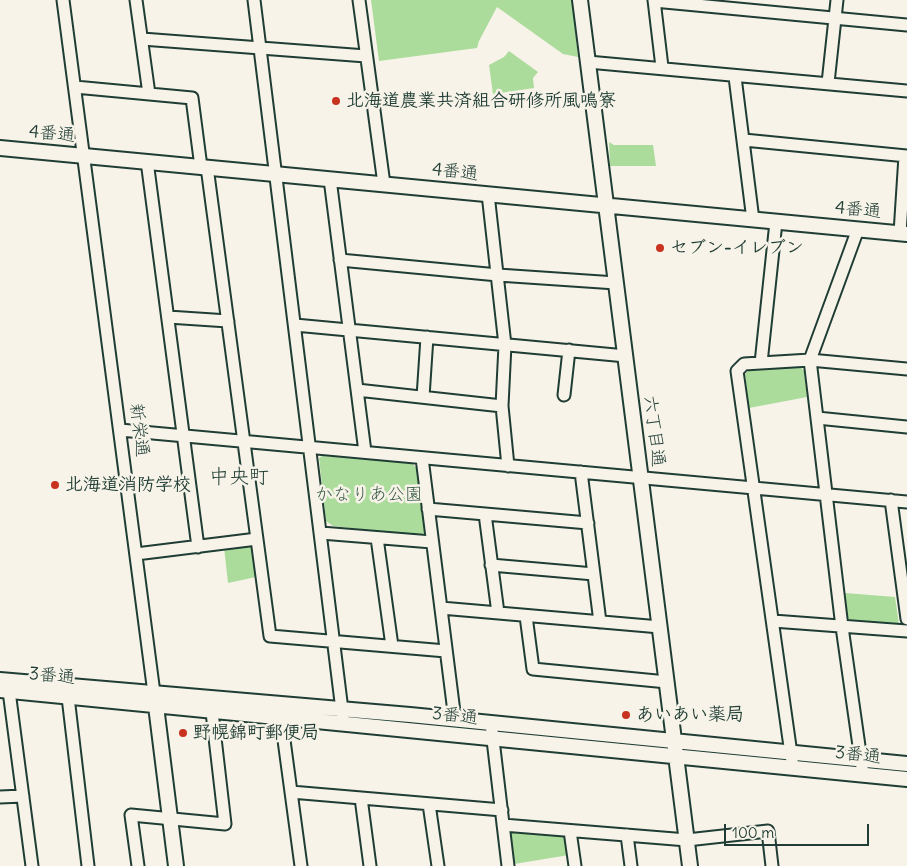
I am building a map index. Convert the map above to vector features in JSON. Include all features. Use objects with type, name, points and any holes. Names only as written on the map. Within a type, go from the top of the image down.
[{"type":"street","name":"新栄通","points":[[63,0],[176,866]]},
{"type":"street","points":[[136,0],[149,94]]},
{"type":"street","points":[[254,0],[343,724]]},
{"type":"street","points":[[356,0],[384,184]]},
{"type":"street","name":"六丁目通","points":[[580,0],[690,866]]},
{"type":"street","points":[[828,84],[837,0]]},
{"type":"street","points":[[662,67],[654,1],[907,25]]},
{"type":"street","points":[[142,39],[366,56]]},
{"type":"street","points":[[588,62],[662,67],[735,77],[907,91]]},
{"type":"street","points":[[735,77],[753,220]]},
{"type":"street","points":[[75,87],[192,98],[228,321],[270,636],[446,651]]},
{"type":"street","points":[[744,140],[906,156],[903,233]]},
{"type":"street","name":"4番通","points":[[0,146],[147,162],[903,233]]},
{"type":"street","points":[[147,162],[198,547]]},
{"type":"street","points":[[330,179],[365,452]]},
{"type":"street","points":[[488,194],[506,344],[502,406],[508,466]]},
{"type":"street","points":[[761,363],[776,222]]},
{"type":"street","points":[[858,229],[810,360],[842,626],[863,774]]},
{"type":"street","points":[[340,260],[498,275],[616,283]]},
{"type":"street","points":[[168,317],[228,321]]},
{"type":"street","points":[[295,325],[626,356]]},
{"type":"street","points":[[423,397],[427,337]]},
{"type":"street","points":[[564,395],[569,350]]},
{"type":"street","points":[[793,768],[737,371],[744,364],[810,360],[907,369]]},
{"type":"street","points":[[357,390],[502,406]]},
{"type":"street","points":[[817,418],[907,427]]},
{"type":"street","points":[[120,430],[907,502]]},
{"type":"street","points":[[422,458],[455,720]]},
{"type":"street","points":[[581,472],[600,622]]},
{"type":"street","points":[[891,500],[907,619]]},
{"type":"street","points":[[428,509],[588,523]]},
{"type":"street","points":[[484,514],[498,613]]},
{"type":"street","points":[[321,533],[432,542]]},
{"type":"street","points":[[377,538],[392,646]]},
{"type":"street","points":[[136,554],[257,539]]},
{"type":"street","points":[[491,565],[594,574]]},
{"type":"street","points":[[441,608],[660,627]]},
{"type":"street","points":[[526,616],[533,669],[667,682]]},
{"type":"street","points":[[773,621],[907,632]]},
{"type":"street","points":[[3,687],[23,796],[32,866]]},
{"type":"street","name":"3番通","points":[[3,687],[155,699],[342,709],[907,764]]},
{"type":"street","name":"3番通","points":[[3,687],[68,697],[155,699],[212,712],[907,779]]},
{"type":"street","points":[[68,697],[88,866]]},
{"type":"street","points":[[138,866],[131,816],[225,824],[212,712]]},
{"type":"street","points":[[281,718],[300,866]]},
{"type":"street","points":[[491,723],[508,866]]},
{"type":"street","points":[[291,792],[502,810]]},
{"type":"street","points":[[0,796],[23,796]]},
{"type":"street","points":[[361,798],[370,866]]},
{"type":"street","points":[[429,804],[438,866]]},
{"type":"street","points":[[503,825],[687,840],[768,832],[772,866]]},
{"type":"street","points":[[570,830],[575,866]]},
{"type":"street","points":[[627,835],[631,866]]},
{"type":"green space","points":[[371,0],[572,0],[578,57],[563,54],[497,7],[477,48],[379,61]]},
{"type":"green space","points":[[509,51],[538,72],[533,78],[534,88],[493,94],[489,65],[504,57]]},
{"type":"green space","points":[[609,142],[614,145],[653,145],[656,166],[610,166]]},
{"type":"green space","points":[[800,366],[804,371],[807,397],[749,408],[745,374],[750,369]]},
{"type":"green space","name":"かなりあ公園","points":[[322,456],[412,463],[417,469],[425,532],[420,536],[333,526],[326,521],[319,458]]},
{"type":"green space","points":[[253,545],[256,577],[228,583],[224,547]]},
{"type":"green space","points":[[845,593],[895,597],[899,624],[895,627],[852,623],[848,618]]},
{"type":"green space","points":[[514,831],[563,834],[567,839],[569,855],[514,864],[510,833]]},
{"type":"place","name":"北海道農業共済組合研修所風鳴寮","points":[[336,101]]},
{"type":"place","name":"セブン-イレブン","points":[[660,248]]},
{"type":"place","name":"北海道消防学校","points":[[55,485]]},
{"type":"place","name":"あいあい薬局","points":[[626,715]]},
{"type":"place","name":"野幌錦町郵便局","points":[[183,733]]},
{"type":"district","name":"中央町","points":[[239,477]]}]
